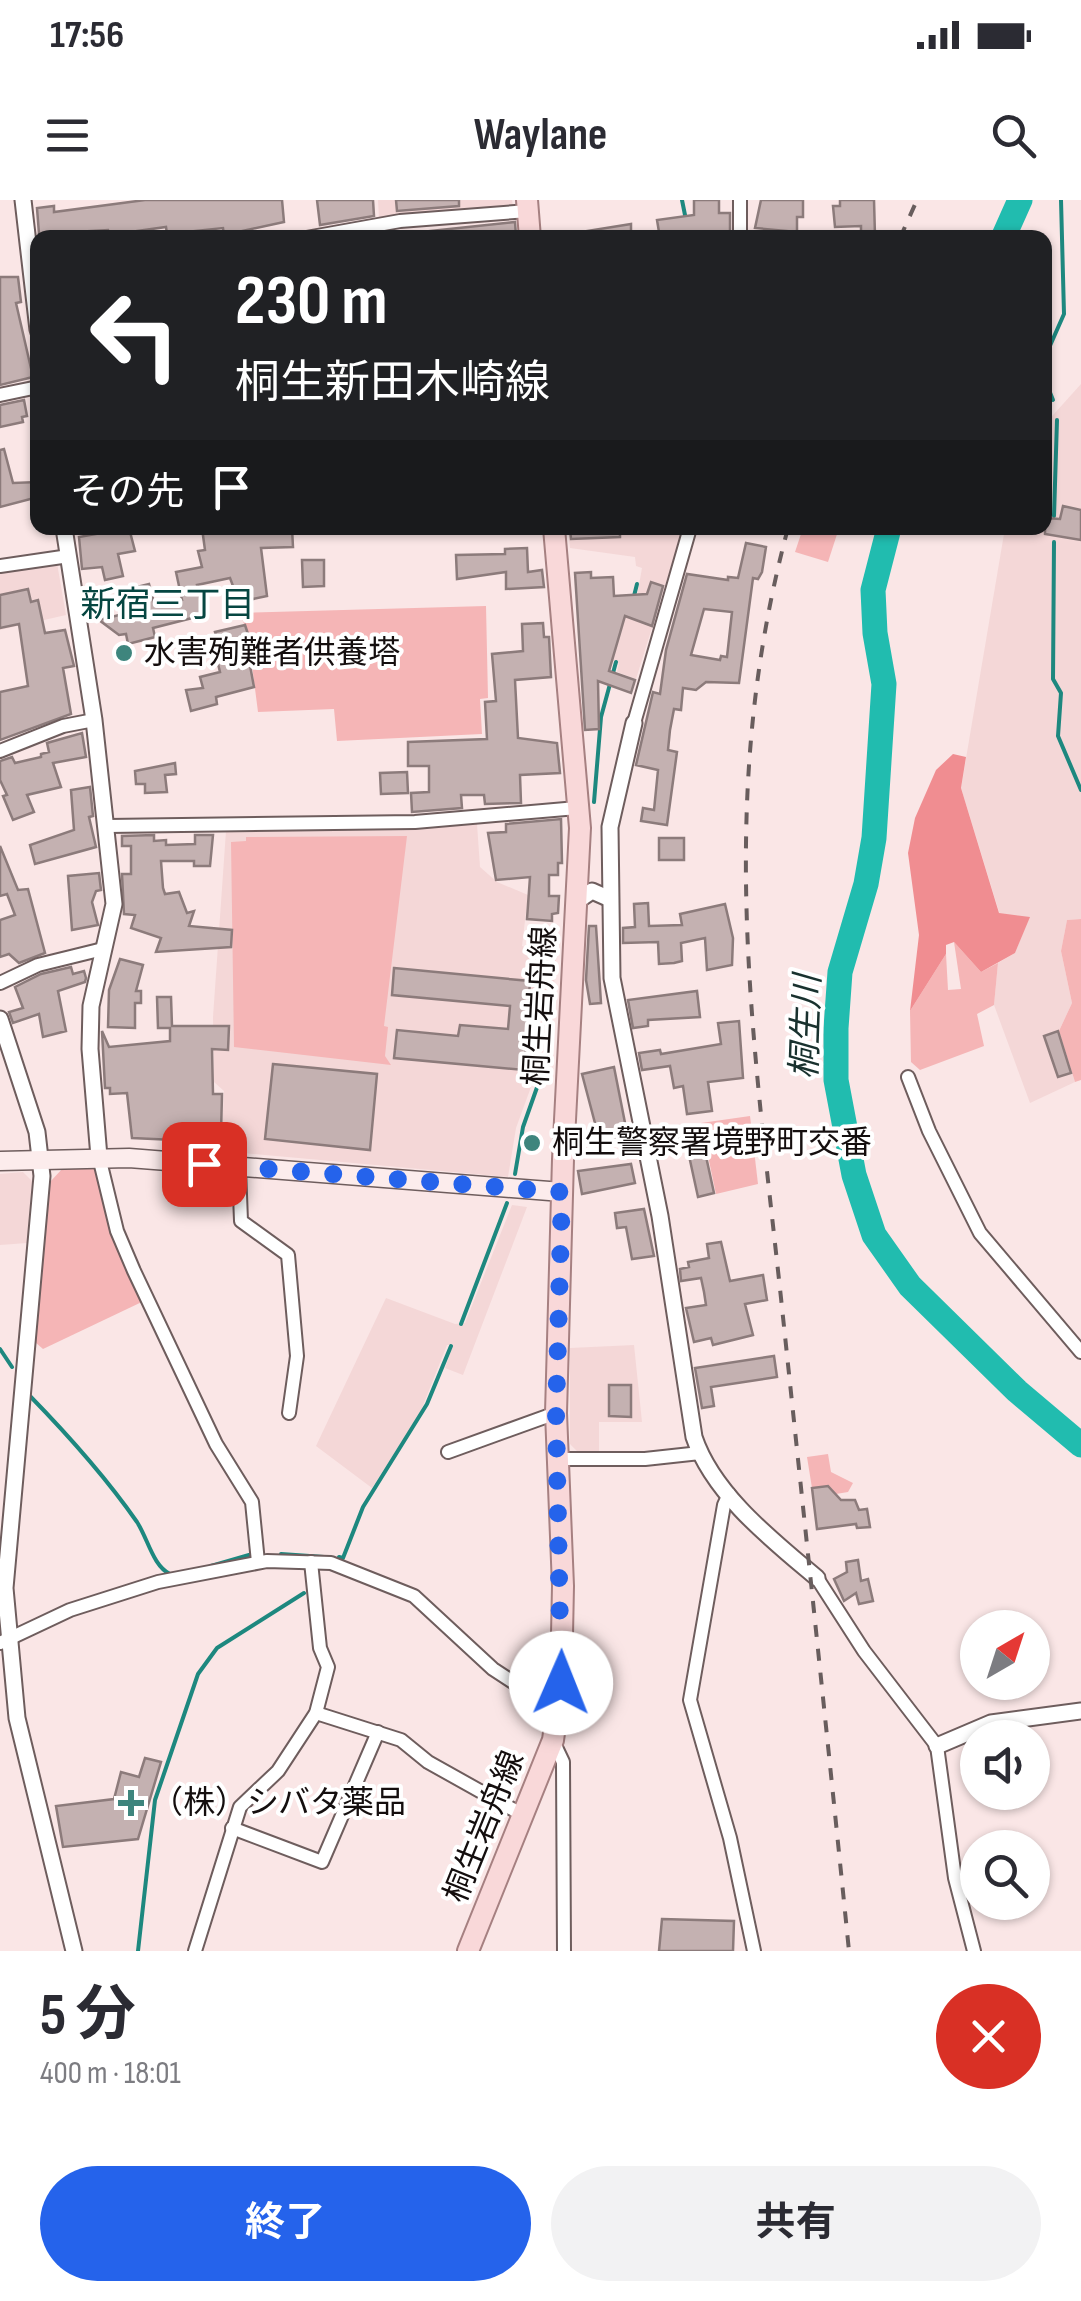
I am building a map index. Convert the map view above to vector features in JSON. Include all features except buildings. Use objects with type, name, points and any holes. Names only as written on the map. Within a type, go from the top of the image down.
[{"type":"main road","points":[[528,205],[530,230]]},
{"type":"main road","name":"桐生岩舟線","points":[[468,1951],[553,1740],[559,1703],[562,1586],[556,1413],[578,818],[555,535]]},
{"type":"main road","points":[[0,1161],[99,1157],[562,1192]]},
{"type":"street","points":[[23,200],[30,243]]},
{"type":"street","points":[[740,200],[740,230]]},
{"type":"street","points":[[348,230],[528,205]]},
{"type":"street","points":[[0,395],[30,389]]},
{"type":"street","points":[[65,535],[94,720],[114,904],[90,1026],[99,1157],[117,1231],[134,1270],[216,1444],[252,1502],[258,1562]]},
{"type":"street","points":[[688,535],[634,723],[610,827],[610,899],[613,985],[660,1216],[700,1454],[729,1494],[817,1578],[864,1651],[937,1746],[955,1878],[974,1951]]},
{"type":"street","points":[[0,566],[68,556]]},
{"type":"street","points":[[0,751],[63,726],[94,720]]},
{"type":"street","points":[[108,826],[578,818],[610,827]]},
{"type":"street","points":[[577,901],[592,891],[610,899]]},
{"type":"street","points":[[0,983],[38,965],[103,949]]},
{"type":"street","points":[[0,1019],[42,1157],[6,1544],[4,1642],[17,1718],[74,1951]]},
{"type":"street","points":[[908,1077],[923,1118],[980,1233],[1081,1352]]},
{"type":"street","points":[[238,1168],[241,1221],[288,1255],[298,1356],[289,1414]]},
{"type":"street","points":[[448,1452],[556,1413]]},
{"type":"street","points":[[558,1459],[646,1459],[700,1454]]},
{"type":"street","points":[[729,1494],[690,1700],[728,1832],[754,1951]]},
{"type":"street","points":[[4,1642],[70,1610],[140,1588],[258,1562],[311,1562],[345,1567],[414,1596],[493,1670],[524,1690],[559,1703]]},
{"type":"street","points":[[195,1951],[240,1808],[278,1772],[316,1713],[328,1667],[320,1648],[311,1562]]},
{"type":"street","points":[[937,1746],[991,1723],[1081,1711]]},
{"type":"street","points":[[316,1713],[401,1740],[428,1762],[521,1814]]},
{"type":"street","points":[[232,1828],[322,1862],[378,1732]]},
{"type":"street","points":[[553,1740],[564,1762],[564,1951]]},
{"type":"shaded area","points":[[378,200],[512,200],[513,206],[379,219]]},
{"type":"shaded area","points":[[1081,384],[1081,919],[1067,920],[1061,951],[1072,1003],[1059,1031],[1075,1082],[1030,1103],[994,1005],[998,963],[1015,953],[1029,918],[1000,915],[961,788],[1004,535],[1052,535],[1052,416]]},
{"type":"shaded area","points":[[569,535],[681,535],[636,679],[617,672],[619,663],[612,661],[632,595],[637,596],[642,568],[636,566],[635,557],[570,548]]},
{"type":"shaded area","points":[[801,535],[837,535],[828,562],[795,552]]},
{"type":"shaded area","points":[[57,563],[66,615],[0,630],[0,570]]},
{"type":"shaded area","points":[[486,606],[488,698],[480,699],[482,734],[337,741],[334,709],[258,712],[250,650],[253,648],[240,613]]},
{"type":"shaded area","points":[[953,754],[966,757],[961,788],[999,913],[1030,917],[1015,953],[981,972],[954,942],[946,945],[946,954],[910,1011],[919,935],[908,853],[915,818],[936,770]]},
{"type":"shaded area","points":[[477,824],[480,867],[497,882],[528,895],[522,946],[556,960],[550,1035],[516,1128],[508,1177],[221,1151],[224,1091],[214,1082],[213,1017],[226,831],[410,830]]},
{"type":"shaded area","points":[[407,836],[384,1026],[388,1027],[385,1056],[391,1065],[234,1047],[231,842],[246,841],[246,837]]},
{"type":"shaded area","points":[[1081,919],[1081,1080],[1075,1082],[1059,1031],[1072,1003],[1061,951],[1067,920]]},
{"type":"shaded area","points":[[954,942],[981,972],[998,963],[994,1005],[977,1014],[984,1046],[920,1070],[911,1062],[910,1011],[946,954],[948,990],[961,989]]},
{"type":"shaded area","points":[[750,1116],[758,1184],[716,1194],[701,1123]]},
{"type":"shaded area","points":[[63,1168],[93,1168],[98,1172],[146,1300],[43,1349],[35,1342],[50,1182]]},
{"type":"shaded area","points":[[23,1172],[32,1181],[27,1243],[0,1245],[0,1174]]},
{"type":"shaded area","points":[[512,1205],[527,1207],[463,1375],[445,1368],[453,1345],[447,1345],[420,1413],[372,1488],[316,1446],[386,1298],[455,1324],[465,1323]]},
{"type":"shaded area","points":[[634,1345],[642,1422],[599,1422],[599,1451],[577,1451],[570,1444],[570,1348]]},
{"type":"shaded area","points":[[828,1454],[831,1472],[853,1483],[848,1492],[836,1494],[828,1486],[812,1488],[807,1457]]},
{"type":"waterway","points":[[682,200],[686,220]]},
{"type":"waterway","name":"桐生川","points":[[1007,230],[1020,200]]},
{"type":"waterway","points":[[1052,341],[1064,314],[1061,200]]},
{"type":"waterway","points":[[1054,516],[1057,420]]},
{"type":"waterway","name":"桐生川","points":[[887,535],[873,590],[875,633],[884,684],[874,838],[866,884],[840,972],[836,1028],[836,1080],[854,1175],[874,1235],[910,1286],[1017,1391],[1081,1445]]},
{"type":"waterway","points":[[1054,542],[1053,679],[1061,693],[1058,736],[1081,790]]},
{"type":"waterway","points":[[634,596],[637,584]]},
{"type":"waterway","points":[[594,802],[601,717],[616,662]]},
{"type":"waterway","points":[[515,1174],[523,1127],[546,1062]]},
{"type":"waterway","points":[[461,1324],[507,1203]]},
{"type":"waterway","points":[[339,1557],[343,1558],[363,1507],[427,1404],[451,1346]]},
{"type":"waterway","points":[[0,1349],[12,1367]]},
{"type":"waterway","points":[[29,1395],[112,1489],[137,1522],[159,1565],[170,1574]]},
{"type":"waterway","points":[[281,1554],[324,1557]]},
{"type":"waterway","points":[[211,1566],[249,1555]]},
{"type":"waterway","points":[[138,1951],[155,1800],[198,1674],[217,1648],[304,1593]]},
{"type":"railway","points":[[904,230],[917,200]]},
{"type":"railway","points":[[786,535],[766,627],[752,724],[746,818],[751,1007],[849,1951]]},
{"type":"place","name":"水害殉難者供養塔","points":[[124,653]]},
{"type":"place","name":"桐生警察署境野町交番","points":[[532,1143]]},
{"type":"place","name":"（株）シバタ薬品","points":[[131,1803]]},
{"type":"district","name":"新宿三丁目","points":[[168,605]]},
{"type":"route","points":[[204,1164],[562,1192],[556,1413],[561,1683]]}]
